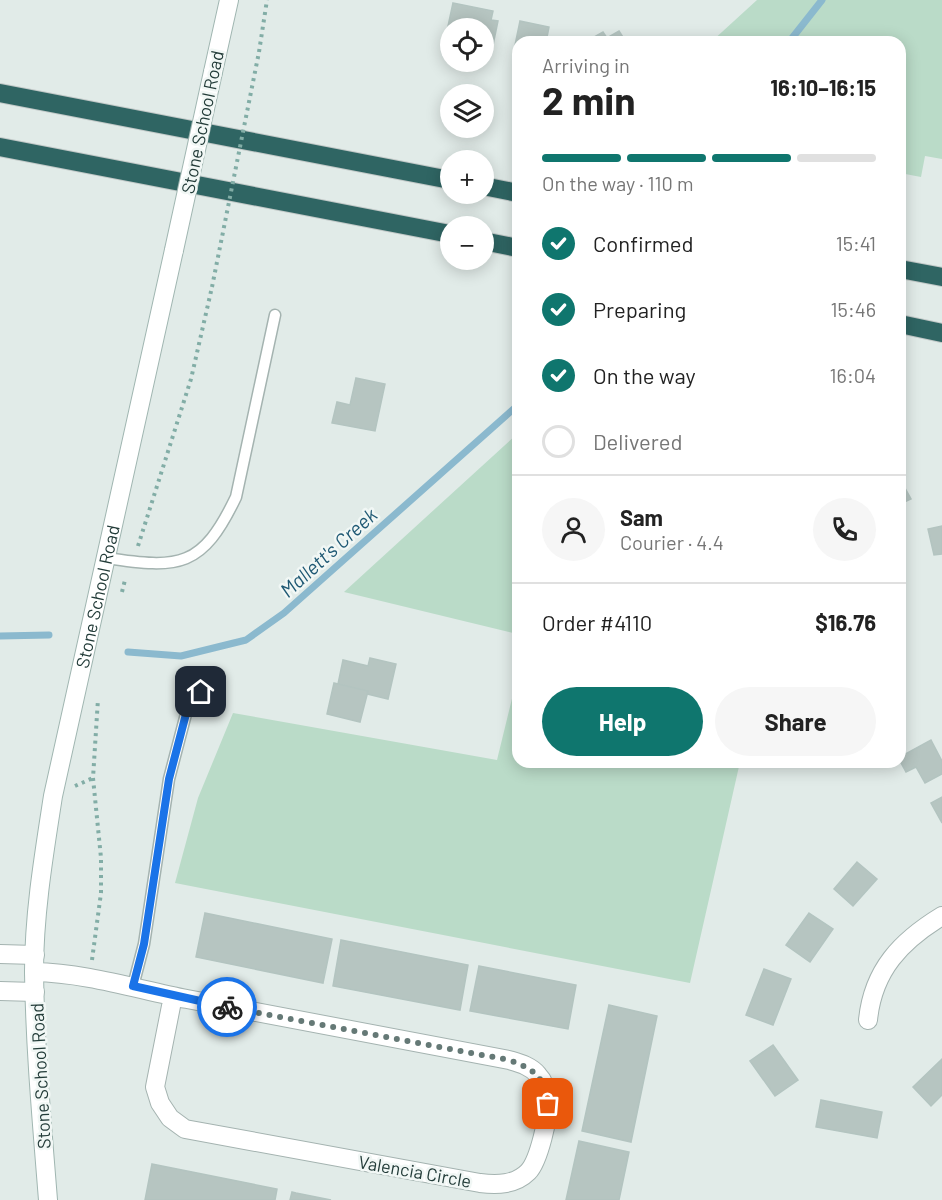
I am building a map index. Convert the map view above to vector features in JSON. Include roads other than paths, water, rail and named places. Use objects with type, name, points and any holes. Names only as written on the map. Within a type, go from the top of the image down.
[{"type":"highway","points":[[0,93],[440,178]]},
{"type":"highway","points":[[0,147],[440,232]]},
{"type":"highway","points":[[494,188],[512,192]]},
{"type":"highway","points":[[494,243],[512,247]]},
{"type":"highway","points":[[906,270],[942,277]]},
{"type":"highway","points":[[906,325],[942,333]]},
{"type":"street","name":"Stone School Road","points":[[48,1200],[35,992],[42,867],[53,796],[230,0]]},
{"type":"street","points":[[868,1020],[870,998],[878,979],[897,952],[925,926],[942,916]]},
{"type":"street","name":"Valencia Circle","points":[[0,954],[56,972],[509,1060],[527,1066],[538,1074],[546,1090],[548,1104],[538,1157],[529,1171],[518,1180],[499,1185],[185,1129],[170,1118],[160,1103],[155,1087],[173,996]]},
{"type":"street","points":[[0,991],[35,992]]},
{"type":"lane","points":[[106,558],[156,565],[179,562],[201,550],[223,524],[236,496],[275,315]]},
{"type":"lane","points":[[133,986],[144,944],[169,779],[186,714],[201,692]]},
{"type":"waterway","name":"Mallett's Creek","points":[[794,36],[822,0]]},
{"type":"waterway","name":"Mallett's Creek","points":[[128,652],[181,656],[246,640],[284,613],[512,410]]},
{"type":"waterway","name":"Mallett's Creek","points":[[0,636],[49,635]]}]
